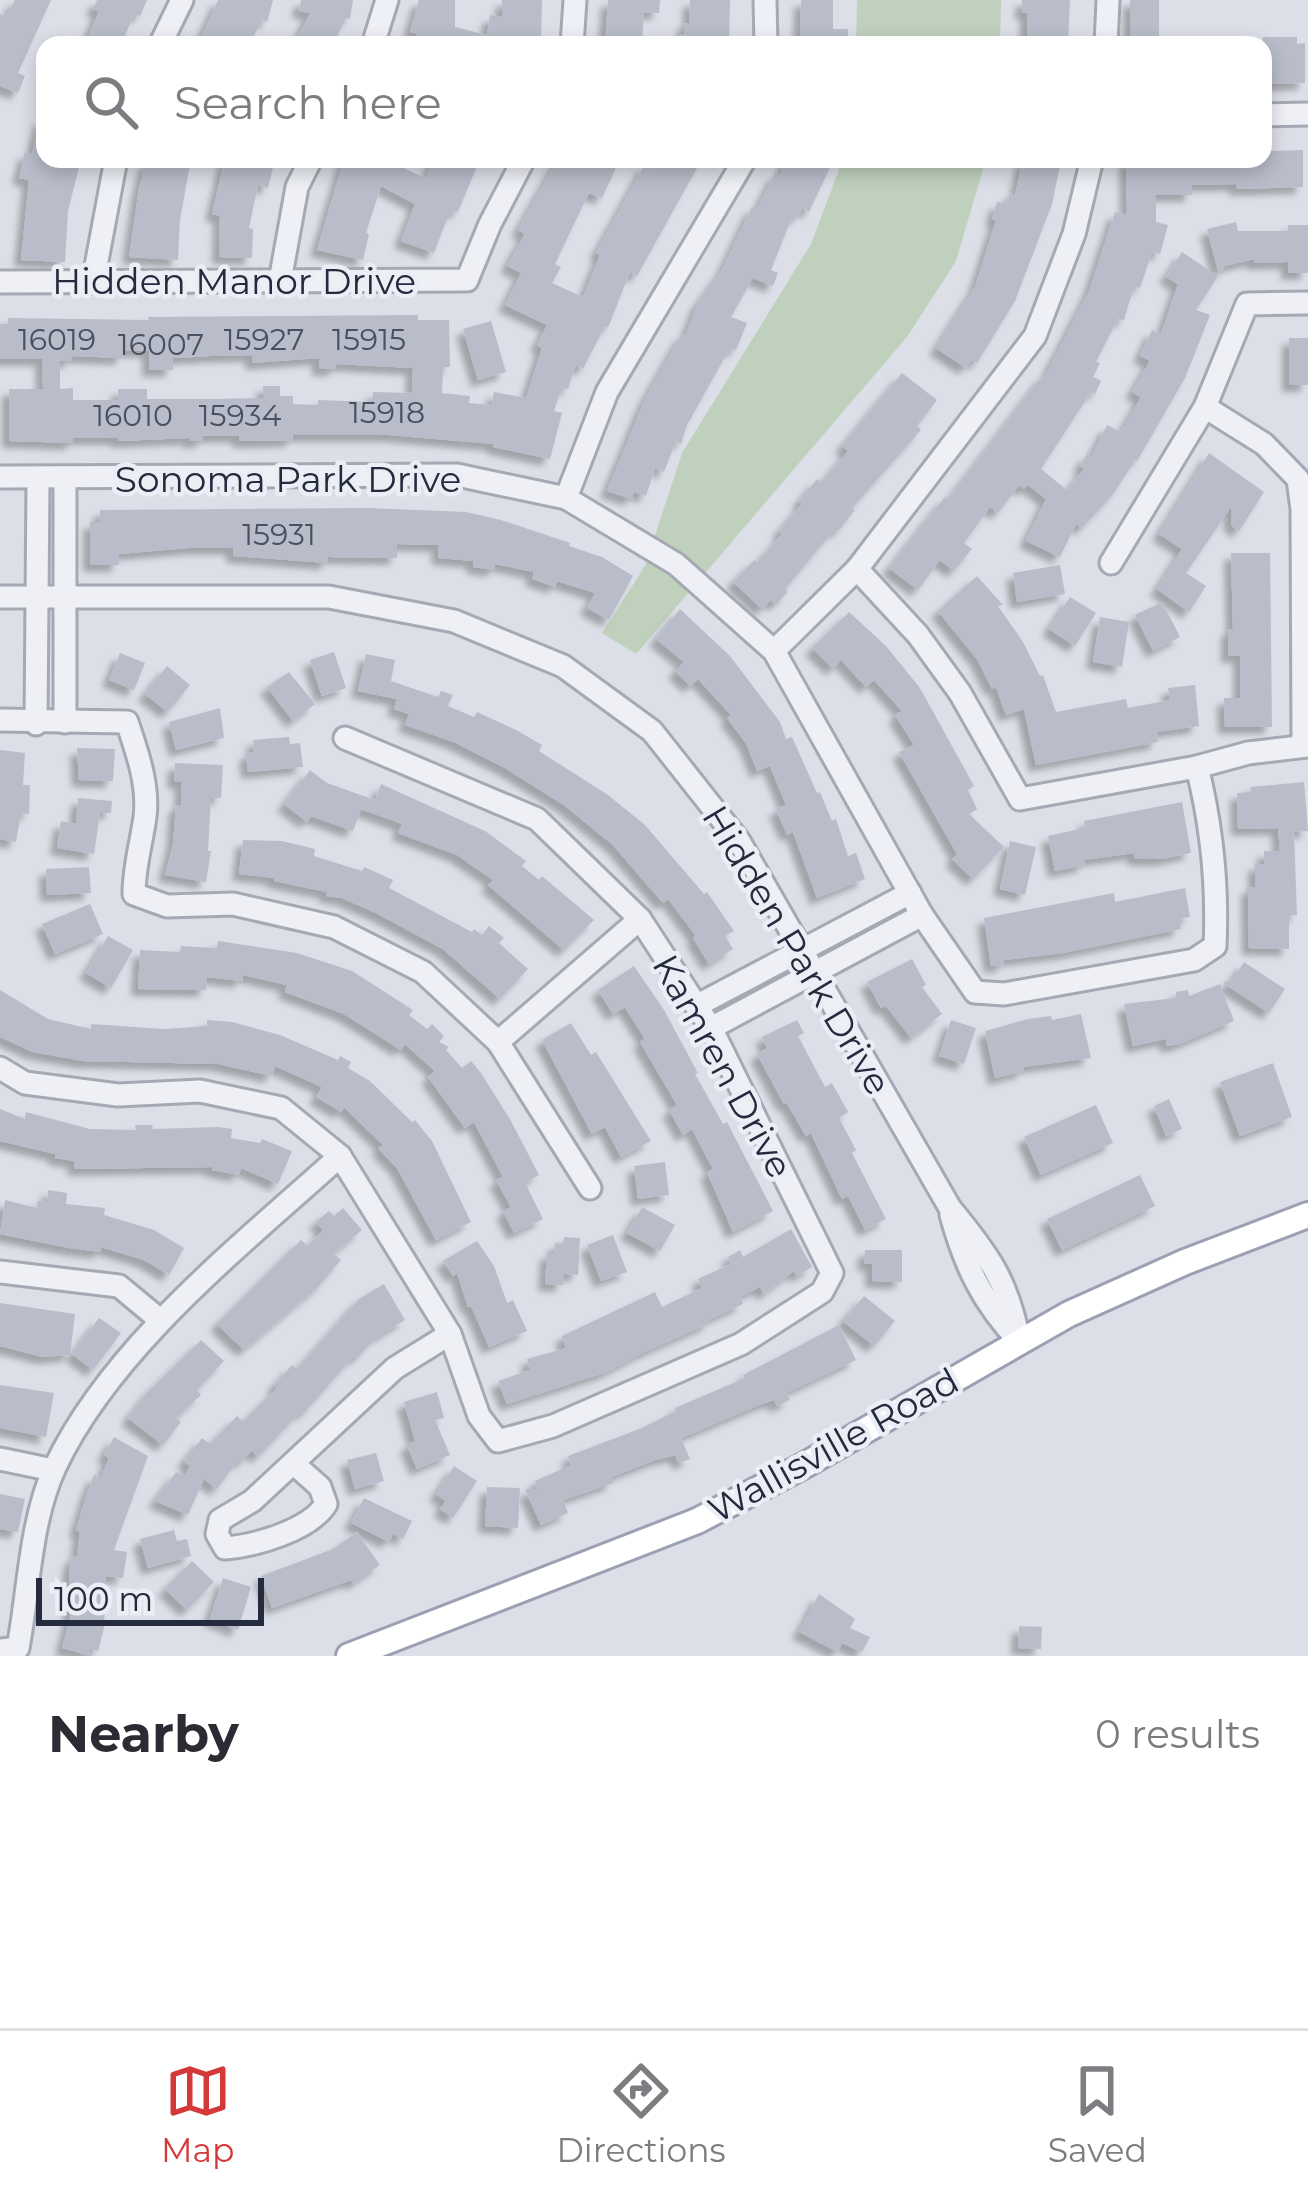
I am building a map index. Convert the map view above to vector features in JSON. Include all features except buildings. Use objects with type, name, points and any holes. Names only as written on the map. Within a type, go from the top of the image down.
[{"type":"main road","name":"Wallisville Road","points":[[353,1655],[697,1521],[838,1447],[1019,1341],[1184,1262],[1308,1215]]},
{"type":"street","points":[[164,36],[182,0]]},
{"type":"street","points":[[376,36],[387,0]]},
{"type":"street","points":[[572,36],[574,0]]},
{"type":"street","points":[[765,0],[766,36]]},
{"type":"street","points":[[1106,36],[1108,0]]},
{"type":"street","points":[[1272,115],[1308,114]]},
{"type":"street","points":[[93,282],[114,168]]},
{"type":"street","points":[[280,281],[297,187],[306,168]]},
{"type":"street","name":"Hidden Manor Drive","points":[[0,282],[467,280],[519,168]]},
{"type":"street","points":[[566,498],[607,392],[740,168]]},
{"type":"street","points":[[774,650],[857,569],[1035,336],[1074,234],[1091,168]]},
{"type":"street","points":[[1111,563],[1205,407],[1247,304],[1308,303]]},
{"type":"street","points":[[857,569],[918,635],[960,693],[1020,799],[1305,746],[1298,479],[1264,444],[1205,407]]},
{"type":"street","name":"Sonoma Park Drive","points":[[0,477],[457,476],[566,498],[676,564],[774,650],[922,914],[975,992],[1004,994],[1194,960],[1215,946],[1212,830],[1197,767]]},
{"type":"street","points":[[35,724],[38,478]]},
{"type":"street","points":[[65,478],[65,722]]},
{"type":"street","name":"Hidden Park Drive","points":[[0,598],[328,597],[454,621],[563,666],[652,731],[739,841],[950,1208],[964,1263],[991,1312],[1019,1341]]},
{"type":"street","points":[[0,720],[127,722],[142,767],[145,814],[134,862],[134,895],[166,906],[233,904],[334,927],[423,972],[498,1042],[590,1188]]},
{"type":"street","name":"Kamren Drive","points":[[345,738],[537,819],[640,919],[711,1028],[832,1273],[822,1292],[740,1344],[553,1426],[498,1441],[479,1416],[450,1334]]},
{"type":"street","points":[[696,1006],[910,893]]},
{"type":"street","points":[[711,1028],[922,914]]},
{"type":"street","points":[[498,1042],[640,919]]},
{"type":"street","points":[[0,1068],[25,1083],[118,1095],[200,1091],[281,1108],[340,1156],[450,1334],[394,1368],[252,1501],[220,1520],[217,1534],[225,1548],[245,1547],[318,1516],[326,1504],[320,1487],[293,1463]]},
{"type":"street","points":[[9,1649],[53,1470],[82,1421],[160,1320],[340,1156]]},
{"type":"street","points":[[0,1272],[119,1286],[160,1320]]},
{"type":"street","points":[[0,1459],[53,1470]]},
{"type":"green space","points":[[857,0],[1001,0],[1000,36],[856,36]]},
{"type":"green space","points":[[840,168],[983,168],[956,261],[907,337],[636,654],[602,633],[645,566],[682,453],[811,244]]}]
